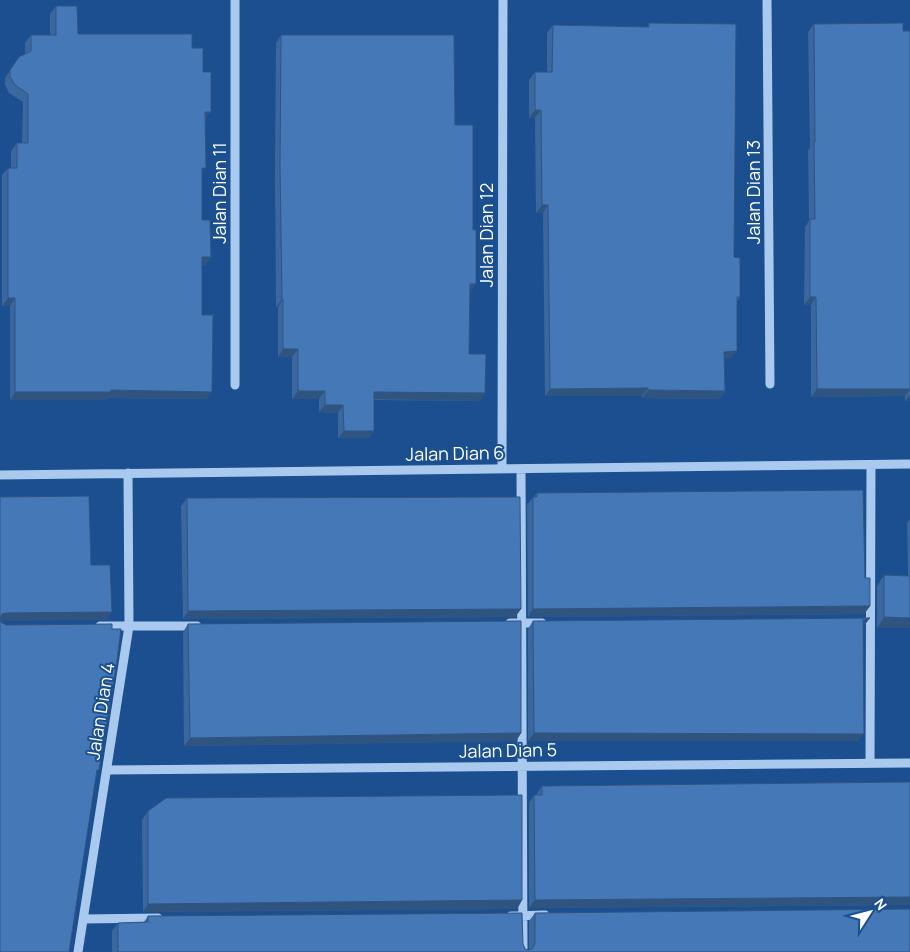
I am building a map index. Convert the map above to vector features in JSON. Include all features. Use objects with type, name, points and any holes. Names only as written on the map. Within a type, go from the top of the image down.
[{"type":"street","name":"Jalan Dian 11","points":[[235,0],[235,385]]},
{"type":"street","name":"Jalan Dian 12","points":[[502,0],[502,469]]},
{"type":"street","name":"Jalan Dian 13","points":[[767,0],[770,384]]},
{"type":"street","name":"Jalan Dian 6","points":[[0,475],[910,464]]},
{"type":"street","points":[[870,763],[871,465]]},
{"type":"street","points":[[520,469],[523,952]]},
{"type":"street","name":"Jalan Dian 4","points":[[78,952],[129,626],[128,474]]},
{"type":"street","points":[[861,620],[871,620]]},
{"type":"street","points":[[502,623],[551,623]]},
{"type":"street","points":[[90,626],[208,626]]},
{"type":"street","name":"Jalan Dian 5","points":[[107,770],[910,763]]},
{"type":"street","points":[[503,916],[553,915]]},
{"type":"street","points":[[83,919],[163,918]]},
{"type":"building","points":[[56,6],[77,6],[78,34],[192,34],[192,48],[203,48],[203,72],[211,72],[211,112],[205,112],[206,168],[202,168],[202,220],[210,220],[211,257],[202,257],[202,315],[213,315],[212,392],[111,390],[111,392],[15,392],[15,298],[8,298],[8,168],[17,168],[17,143],[28,143],[28,94],[15,85],[10,77],[10,70],[19,57],[31,51],[31,35],[56,35]]},
{"type":"building","points":[[649,23],[736,24],[734,257],[740,258],[740,297],[737,297],[737,351],[724,352],[725,391],[648,390],[648,388],[550,389],[548,205],[542,205],[541,110],[535,110],[535,72],[552,72],[553,25],[649,27]]},
{"type":"building","points":[[903,23],[903,31],[910,31],[910,389],[817,389],[816,297],[810,297],[810,219],[815,219],[814,24]]},
{"type":"building","points":[[281,35],[454,35],[455,125],[473,125],[473,230],[476,230],[476,284],[470,284],[469,354],[486,354],[485,393],[374,392],[374,431],[344,431],[343,405],[325,405],[325,391],[298,391],[298,349],[283,349],[280,165]]},
{"type":"building","points":[[863,490],[865,578],[870,578],[870,606],[533,609],[533,497],[537,497],[537,493]]},
{"type":"building","points":[[89,496],[91,565],[110,565],[112,612],[6,613],[2,614],[0,618],[0,497]]},
{"type":"building","points":[[520,497],[521,609],[188,611],[187,498]]},
{"type":"building","points":[[884,575],[910,576],[910,618],[884,617]]},
{"type":"building","points":[[870,618],[863,620],[864,734],[534,733],[533,621]]},
{"type":"building","points":[[0,620],[6,625],[112,624],[112,629],[121,629],[69,952],[0,952]]},
{"type":"building","points":[[521,621],[521,733],[190,738],[188,624]]},
{"type":"building","points":[[910,782],[910,897],[535,900],[534,795],[542,795],[542,786]]},
{"type":"building","points":[[522,795],[522,900],[148,904],[148,811],[166,798]]},
{"type":"building","points":[[910,909],[910,952],[118,952],[118,923],[148,922],[148,916],[522,913],[523,944],[525,949],[529,950],[535,944],[535,913]]}]
